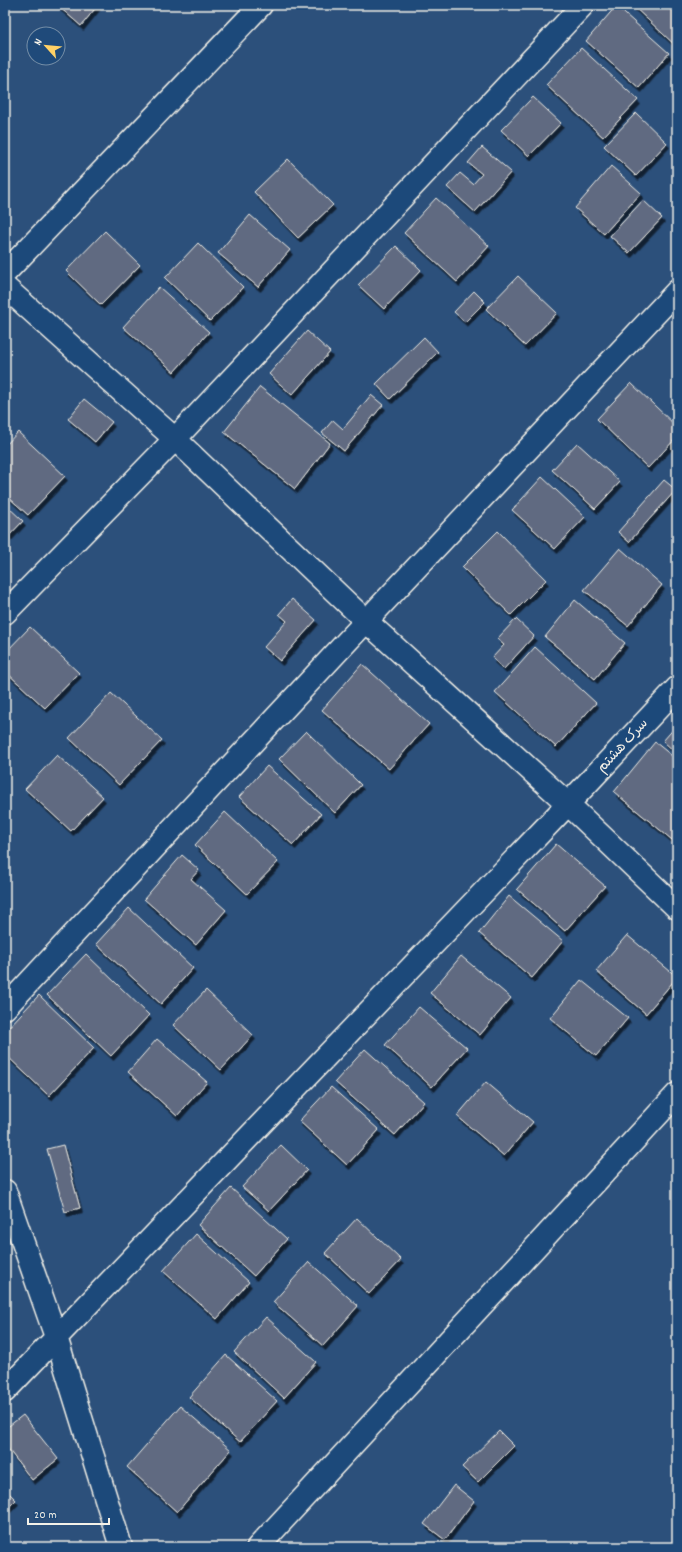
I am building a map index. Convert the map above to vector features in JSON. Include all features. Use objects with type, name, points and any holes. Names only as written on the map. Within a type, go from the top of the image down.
[{"type":"street","points":[[5,273],[261,5]]},
{"type":"street","points":[[5,613],[175,439],[583,5]]},
{"type":"street","points":[[5,288],[175,439],[366,621],[568,804],[677,908]]},
{"type":"street","points":[[5,1008],[366,621],[677,291]]},
{"type":"street","name":"سرک هشتم","points":[[5,1391],[568,804],[677,688]]},
{"type":"street","points":[[258,1547],[677,1094]]},
{"type":"street","points":[[5,1191],[56,1337],[121,1547]]},
{"type":"building","points":[[57,5],[98,5],[81,26]]},
{"type":"building","points":[[632,5],[677,5],[677,47]]},
{"type":"building","points":[[616,6],[669,53],[639,88],[586,41]]},
{"type":"building","points":[[581,48],[638,100],[603,137],[546,85]]},
{"type":"building","points":[[533,97],[561,123],[529,156],[501,130]]},
{"type":"building","points":[[636,113],[667,143],[636,176],[604,146]]},
{"type":"building","points":[[482,147],[511,172],[475,212],[447,187],[460,173],[473,184],[482,174],[468,163]]},
{"type":"building","points":[[288,159],[333,205],[298,238],[254,192]]},
{"type":"building","points":[[611,166],[641,193],[604,234],[575,208]]},
{"type":"building","points":[[436,198],[489,246],[457,282],[404,233]]},
{"type":"building","points":[[643,200],[662,218],[629,253],[610,236]]},
{"type":"building","points":[[250,215],[290,250],[258,287],[218,253]]},
{"type":"building","points":[[105,231],[140,265],[101,305],[66,271]]},
{"type":"building","points":[[198,243],[243,287],[210,321],[165,278]]},
{"type":"building","points":[[396,246],[421,270],[384,309],[358,285]]},
{"type":"building","points":[[518,276],[557,313],[525,346],[486,309]]},
{"type":"building","points":[[159,287],[209,332],[174,372],[123,327]]},
{"type":"building","points":[[474,291],[485,302],[465,322],[454,312]]},
{"type":"building","points":[[307,331],[330,352],[292,395],[269,374]]},
{"type":"building","points":[[424,337],[438,352],[390,399],[376,384]]},
{"type":"building","points":[[631,383],[677,427],[677,437],[648,468],[597,419]]},
{"type":"building","points":[[260,387],[330,443],[295,489],[224,432]]},
{"type":"building","points":[[371,395],[383,405],[344,451],[322,433],[333,420],[343,429]]},
{"type":"building","points":[[84,399],[112,422],[95,442],[68,419]]},
{"type":"building","points":[[18,432],[65,476],[28,515],[5,494],[5,446]]},
{"type":"building","points":[[577,443],[620,482],[595,509],[552,470]]},
{"type":"building","points":[[542,477],[585,517],[555,549],[512,510]]},
{"type":"building","points":[[664,480],[676,490],[629,542],[618,532]]},
{"type":"building","points":[[5,504],[23,521],[5,540]]},
{"type":"building","points":[[498,531],[546,580],[511,615],[462,567]]},
{"type":"building","points":[[620,548],[662,585],[628,626],[584,590]]},
{"type":"building","points":[[292,599],[316,620],[280,661],[264,647],[287,621],[279,614]]},
{"type":"building","points":[[575,600],[625,643],[595,679],[545,637]]},
{"type":"building","points":[[516,619],[534,636],[504,669],[492,658],[504,645],[497,639]]},
{"type":"building","points":[[30,627],[79,673],[45,708],[5,671],[5,653]]},
{"type":"building","points":[[535,647],[596,703],[556,747],[495,692]]},
{"type":"building","points":[[362,664],[429,724],[389,769],[322,710]]},
{"type":"building","points":[[111,693],[162,740],[119,785],[69,738]]},
{"type":"building","points":[[677,725],[677,754],[663,741]]},
{"type":"building","points":[[306,731],[361,785],[335,813],[279,759]]},
{"type":"building","points":[[655,742],[677,760],[677,844],[614,792]]},
{"type":"building","points":[[57,755],[103,797],[71,831],[25,789]]},
{"type":"building","points":[[267,766],[321,814],[293,845],[239,797]]},
{"type":"building","points":[[225,812],[278,862],[247,894],[195,845]]},
{"type":"building","points":[[556,844],[605,886],[565,931],[517,889]]},
{"type":"building","points":[[182,855],[199,870],[191,879],[226,910],[196,945],[144,899]]},
{"type":"building","points":[[509,896],[563,941],[532,978],[479,933]]},
{"type":"building","points":[[129,908],[193,968],[161,1004],[96,944]]},
{"type":"building","points":[[627,935],[677,977],[646,1014],[596,971]]},
{"type":"building","points":[[86,954],[149,1015],[111,1056],[47,995]]},
{"type":"building","points":[[461,956],[511,998],[480,1035],[430,993]]},
{"type":"building","points":[[581,980],[628,1018],[596,1056],[550,1018]]},
{"type":"building","points":[[206,990],[253,1035],[221,1070],[173,1025]]},
{"type":"building","points":[[39,995],[94,1048],[49,1096],[5,1054],[5,1031]]},
{"type":"building","points":[[419,1007],[467,1048],[432,1087],[385,1045]]},
{"type":"building","points":[[157,1039],[207,1082],[177,1116],[128,1072]]},
{"type":"building","points":[[365,1049],[424,1102],[395,1135],[335,1082]]},
{"type":"building","points":[[486,1082],[533,1122],[504,1156],[457,1116]]},
{"type":"building","points":[[331,1087],[379,1130],[347,1165],[299,1121]]},
{"type":"building","points":[[63,1145],[80,1208],[65,1212],[47,1149]]},
{"type":"building","points":[[281,1145],[307,1170],[269,1211],[242,1187]]},
{"type":"building","points":[[231,1188],[287,1239],[254,1276],[198,1225]]},
{"type":"building","points":[[357,1218],[401,1260],[369,1294],[325,1253]]},
{"type":"building","points":[[196,1234],[249,1282],[217,1319],[163,1271]]},
{"type":"building","points":[[309,1262],[358,1306],[323,1346],[273,1302]]},
{"type":"building","points":[[266,1317],[316,1362],[284,1398],[234,1352]]},
{"type":"building","points":[[226,1355],[277,1401],[240,1442],[189,1397]]},
{"type":"building","points":[[180,1406],[231,1450],[177,1512],[127,1467]]},
{"type":"building","points":[[23,1415],[58,1459],[32,1480],[5,1445],[5,1429]]},
{"type":"building","points":[[499,1431],[514,1446],[478,1482],[462,1467]]},
{"type":"building","points":[[454,1485],[474,1501],[445,1540],[424,1524]]},
{"type":"building","points":[[5,1489],[16,1500],[5,1511]]}]
